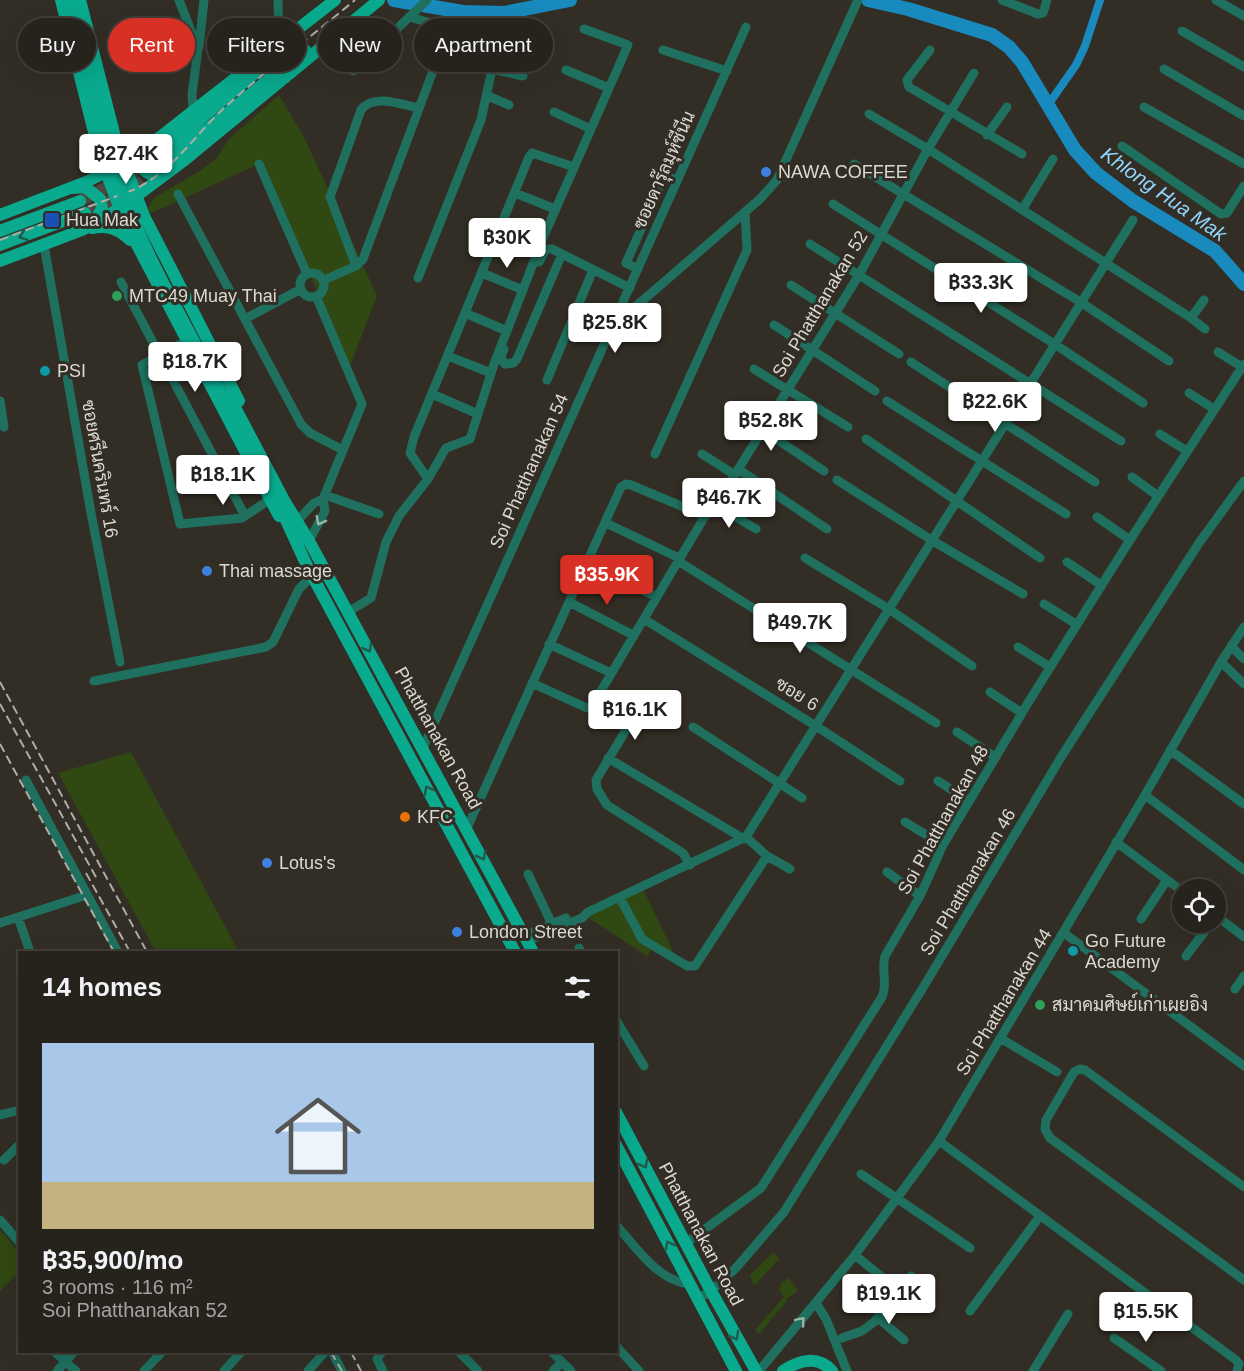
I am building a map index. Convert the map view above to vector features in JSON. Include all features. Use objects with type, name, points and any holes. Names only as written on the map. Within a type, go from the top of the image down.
[{"type":"main road","name":"Phatthanakan Road","points":[[61,0],[105,172],[119,209],[137,249],[269,500],[296,543]]},
{"type":"main road","name":"Phatthanakan Road","points":[[69,0],[104,139],[123,195],[148,252],[226,397],[309,541],[467,828],[528,943]]},
{"type":"main road","name":"Phatthanakan Road","points":[[74,0],[105,122],[130,199],[145,234],[312,576],[514,951]]},
{"type":"main road","name":"Phatthanakan Road","points":[[80,0],[116,141],[144,216],[300,518],[309,541]]},
{"type":"main road","points":[[306,24],[331,6],[345,0]]},
{"type":"main road","points":[[354,16],[367,0]]},
{"type":"main road","points":[[144,216],[146,201],[166,162],[354,16],[379,0]]},
{"type":"main road","points":[[147,147],[140,162],[142,170],[154,175],[331,6]]},
{"type":"main road","points":[[0,215],[124,163],[243,72]]},
{"type":"main road","points":[[87,103],[97,107],[105,96]]},
{"type":"main road","points":[[116,141],[129,151],[147,147]]},
{"type":"main road","points":[[0,261],[86,228],[119,209],[154,184]]},
{"type":"main road","points":[[69,188],[85,187],[100,199],[102,209],[86,228]]},
{"type":"main road","points":[[0,231],[83,207],[0,245]]},
{"type":"main road","points":[[86,228],[111,228],[123,234],[137,249]]},
{"type":"main road","points":[[161,293],[163,286],[170,282],[177,283]]},
{"type":"main road","name":"Phatthanakan Road","points":[[618,1116],[711,1291],[758,1371]]},
{"type":"main road","name":"Phatthanakan Road","points":[[618,1149],[736,1371]]},
{"type":"main road","points":[[783,1371],[806,1360],[821,1362],[832,1371]]},
{"type":"street","points":[[179,0],[198,49]]},
{"type":"street","points":[[193,111],[192,94],[204,0]]},
{"type":"street","points":[[278,0],[278,18]]},
{"type":"street","points":[[402,24],[427,0]]},
{"type":"street","points":[[1002,0],[1038,14],[1042,12],[1047,0]]},
{"type":"street","points":[[1216,0],[1244,16]]},
{"type":"street","name":"Soi Phatthanakan 54","points":[[423,748],[612,327],[745,212],[777,180],[857,2]]},
{"type":"street","points":[[413,13],[427,18]]},
{"type":"street","name":"ซอยดารุ๊ลมุห์ซีนีน","points":[[612,327],[746,27]]},
{"type":"street","points":[[348,612],[371,598],[386,542],[399,516],[428,479],[446,448],[470,439],[491,373],[538,249],[628,45],[584,29]]},
{"type":"street","points":[[1182,31],[1244,67]]},
{"type":"street","points":[[663,50],[727,71]]},
{"type":"street","points":[[930,50],[907,81],[909,87],[1022,154]]},
{"type":"street","points":[[1164,69],[1244,116]]},
{"type":"street","points":[[566,70],[609,88]]},
{"type":"street","points":[[324,280],[356,266],[363,259],[432,72]]},
{"type":"street","points":[[418,278],[481,120],[492,72]]},
{"type":"street","points":[[505,72],[523,76]]},
{"type":"street","name":"Soi Phatthanakan 52","points":[[532,683],[588,708],[592,706],[705,516],[716,505],[859,275],[928,149],[974,73]]},
{"type":"street","points":[[488,96],[509,105]]},
{"type":"street","points":[[356,266],[330,197],[361,110],[366,104],[378,101],[419,108]]},
{"type":"street","points":[[1144,106],[1244,164]]},
{"type":"street","points":[[987,135],[1007,107]]},
{"type":"street","points":[[554,112],[591,129]]},
{"type":"street","points":[[869,114],[928,149],[1205,329]]},
{"type":"street","points":[[1122,146],[1221,214],[1227,213],[1244,186]]},
{"type":"street","points":[[428,479],[410,453],[432,394],[532,153],[574,167]]},
{"type":"street","points":[[1022,210],[1053,159]]},
{"type":"street","points":[[259,164],[307,274]]},
{"type":"street","points":[[854,164],[1082,303],[1169,361]]},
{"type":"street","points":[[638,269],[626,263],[665,175],[677,181]]},
{"type":"street","points":[[514,193],[555,209]]},
{"type":"street","points":[[178,194],[303,427],[343,450]]},
{"type":"street","points":[[833,204],[1056,345],[1143,403]]},
{"type":"street","points":[[655,454],[747,250],[745,212]]},
{"type":"street","points":[[528,943],[552,924],[588,912],[745,838],[1134,220]]},
{"type":"street","points":[[499,232],[538,249]]},
{"type":"street","points":[[810,244],[1121,441]]},
{"type":"street","name":"ซอยศรีนครินทร์ 16","points":[[44,245],[91,513],[120,662]]},
{"type":"street","points":[[562,254],[517,359],[513,363],[505,364],[501,356],[546,249],[552,249],[562,254],[593,270],[630,288]]},
{"type":"street","points":[[547,380],[593,270]]},
{"type":"street","points":[[316,273],[324,280],[324,290],[316,296],[306,296],[301,289],[300,281],[307,274],[316,273]]},
{"type":"street","points":[[482,273],[523,290]]},
{"type":"street","points":[[121,282],[246,516]]},
{"type":"street","points":[[791,285],[899,354]]},
{"type":"street","points":[[245,319],[301,289]]},
{"type":"street","points":[[309,541],[325,511],[324,497],[362,404],[316,296]]},
{"type":"street","points":[[1191,318],[1204,300]]},
{"type":"street","points":[[465,313],[507,331]]},
{"type":"street","points":[[774,325],[875,391]]},
{"type":"street","points":[[186,341],[142,365],[180,524],[242,518],[269,500]]},
{"type":"street","points":[[1218,352],[1243,366]]},
{"type":"street","points":[[448,356],[491,373]]},
{"type":"street","points":[[911,362],[1095,482]]},
{"type":"street","name":"Soi Phatthanakan 48","points":[[686,1243],[761,1188],[882,997],[886,986],[883,962],[885,956],[920,896],[943,845],[1076,624],[1243,366]]},
{"type":"street","points":[[754,369],[848,427]]},
{"type":"street","points":[[1189,393],[1214,409]]},
{"type":"street","points":[[432,394],[478,414]]},
{"type":"street","points":[[0,400],[4,427]]},
{"type":"street","points":[[887,402],[1066,514]]},
{"type":"street","points":[[733,410],[824,471]]},
{"type":"street","points":[[1160,434],[1187,451]]},
{"type":"street","points":[[866,439],[1040,558]]},
{"type":"street","points":[[702,454],[736,472],[827,529]]},
{"type":"street","points":[[1132,477],[1158,496]]},
{"type":"street","points":[[837,480],[933,541],[1023,594]]},
{"type":"street","name":"Soi Phatthanakan 46","points":[[697,1299],[711,1291],[736,1268],[784,1212],[924,986],[1063,754],[1199,543],[1244,482]]},
{"type":"street","points":[[467,828],[621,487],[626,484],[705,516]]},
{"type":"street","points":[[300,518],[309,511],[314,503],[324,497],[379,514]]},
{"type":"street","points":[[716,505],[756,530]]},
{"type":"street","points":[[1097,517],[1130,540]]},
{"type":"street","points":[[606,523],[679,559],[936,723]]},
{"type":"street","points":[[804,558],[889,609],[972,666]]},
{"type":"street","points":[[588,562],[657,597]]},
{"type":"street","points":[[1067,562],[1101,585]]},
{"type":"street","points":[[94,681],[266,647],[273,642],[299,589],[312,576]]},
{"type":"street","points":[[569,602],[633,635]]},
{"type":"street","points":[[1044,604],[1076,624]]},
{"type":"street","name":"ซอย 6","points":[[644,619],[900,781]]},
{"type":"street","name":"Soi Phatthanakan 44","points":[[758,1371],[855,1255],[898,1200],[939,1141],[1064,933],[1221,662],[1244,627]]},
{"type":"street","points":[[549,644],[610,673]]},
{"type":"street","points":[[1231,646],[1244,659]]},
{"type":"street","points":[[1018,647],[1050,667]]},
{"type":"street","points":[[1221,662],[1244,684]]},
{"type":"street","points":[[990,692],[1022,713]]},
{"type":"street","points":[[638,710],[596,780],[597,789],[606,805],[683,853],[690,865]]},
{"type":"street","points":[[693,727],[802,798]]},
{"type":"street","points":[[957,732],[995,757]]},
{"type":"street","points":[[1170,750],[1244,804]]},
{"type":"street","points":[[608,758],[745,838],[767,856],[790,869]]},
{"type":"street","points":[[26,780],[117,951]]},
{"type":"street","points":[[938,781],[969,801]]},
{"type":"street","points":[[1145,795],[1244,870]]},
{"type":"street","points":[[905,822],[943,845]]},
{"type":"street","points":[[1116,842],[1172,884]]},
{"type":"street","points":[[620,897],[642,939],[687,966],[695,966],[767,856]]},
{"type":"street","points":[[887,872],[920,896]]},
{"type":"street","points":[[528,874],[552,924]]},
{"type":"street","points":[[1141,919],[1167,880]]},
{"type":"street","points":[[0,923],[87,895]]},
{"type":"street","points":[[528,943],[582,918],[588,912]]},
{"type":"street","points":[[18,917],[30,951]]},
{"type":"street","points":[[1226,925],[1244,937]]},
{"type":"street","points":[[1064,933],[1244,1066]]},
{"type":"street","points":[[1186,956],[1204,933]]},
{"type":"street","points":[[1235,988],[1244,976]]},
{"type":"street","points":[[618,1023],[644,1066]]},
{"type":"street","points":[[1000,1038],[1057,1072]]},
{"type":"street","points":[[1244,1186],[1085,1070],[1080,1069],[1074,1072],[1046,1120],[1045,1129],[1050,1138],[1244,1280]]},
{"type":"street","points":[[0,1115],[18,1110]]},
{"type":"street","points":[[939,1141],[1236,1360],[1239,1364],[1237,1371]]},
{"type":"street","points":[[1,1160],[18,1146]]},
{"type":"street","points":[[861,1174],[970,1248]]},
{"type":"street","points":[[970,1311],[1040,1216]]},
{"type":"street","points":[[0,1220],[16,1232]]},
{"type":"street","points":[[618,1227],[669,1279],[676,1283],[688,1284]]},
{"type":"street","points":[[855,1255],[899,1291]]},
{"type":"street","points":[[842,1338],[862,1331],[878,1318],[911,1276]]},
{"type":"street","points":[[816,1303],[826,1319],[847,1371]]},
{"type":"street","points":[[1033,1371],[1068,1314]]},
{"type":"street","points":[[878,1318],[904,1340]]},
{"type":"street","points":[[1114,1338],[1161,1371]]},
{"type":"street","points":[[618,1348],[639,1371]]},
{"type":"street","points":[[56,1353],[76,1371]]},
{"type":"street","points":[[57,1371],[73,1353]]},
{"type":"street","points":[[144,1371],[161,1353]]},
{"type":"street","points":[[224,1371],[240,1353]]},
{"type":"street","points":[[308,1371],[327,1353]]},
{"type":"street","points":[[329,1353],[342,1371]]},
{"type":"street","points":[[381,1353],[377,1359],[383,1371]]},
{"type":"street","points":[[460,1353],[478,1371]]},
{"type":"street","points":[[553,1353],[571,1371]]},
{"type":"street","points":[[553,1371],[562,1362]]},
{"type":"street","points":[[461,1371],[470,1363]]},
{"type":"green space","points":[[279,95],[305,139],[377,296],[350,366],[261,163],[149,214],[147,209],[155,197],[216,159],[229,139]]},
{"type":"green space","points":[[131,752],[238,951],[155,951],[58,773]]},
{"type":"green space","points":[[643,889],[673,951],[668,955],[654,947],[647,956],[589,918],[592,913]]},
{"type":"green space","points":[[0,1230],[18,1251],[18,1273],[0,1291]]},
{"type":"green space","points":[[774,1252],[779,1259],[754,1286],[750,1275]]},
{"type":"green space","points":[[789,1278],[798,1291],[786,1299],[787,1301],[759,1334],[755,1330],[784,1297],[779,1290],[781,1283]]},
{"type":"waterway","name":"Khlong Hua Mak","points":[[394,0],[463,12],[504,13],[570,0]]},
{"type":"waterway","name":"Khlong Hua Mak","points":[[868,0],[908,9],[992,35],[1009,47],[1022,62],[1075,150],[1096,173],[1133,201],[1215,251],[1244,284]]},
{"type":"waterway","points":[[1048,105],[1076,65],[1085,46],[1100,0]]},
{"type":"tunnel","points":[[80,201],[119,181],[161,152]]},
{"type":"tunnel","points":[[85,213],[125,193],[168,161]]},
{"type":"railway","points":[[0,240],[133,190],[159,174],[224,108],[355,0]]},
{"type":"railway","points":[[0,682],[146,951]]},
{"type":"railway","points":[[0,704],[97,879]]},
{"type":"railway","points":[[0,744],[113,951]]},
{"type":"railway","points":[[86,873],[129,951]]},
{"type":"railway","points":[[332,1353],[342,1371]]},
{"type":"railway","points":[[352,1353],[361,1371]]},
{"type":"place","name":"NAWA COFFEE","points":[[766,172]]},
{"type":"place","name":"Hua Mak","points":[[52,220]]},
{"type":"place","name":"MTC49 Muay Thai","points":[[117,296]]},
{"type":"place","name":"PSI","points":[[45,371]]},
{"type":"place","name":"Thai massage","points":[[207,571]]},
{"type":"place","name":"KFC","points":[[405,817]]},
{"type":"place","name":"Lotus's","points":[[267,863]]},
{"type":"place","name":"London Street","points":[[457,932]]},
{"type":"place","name":"Go Future Academy","points":[[1073,951]]},
{"type":"place","name":"สมาคมศิษย์เก่าเผยอิง","points":[[1040,1005]]}]
